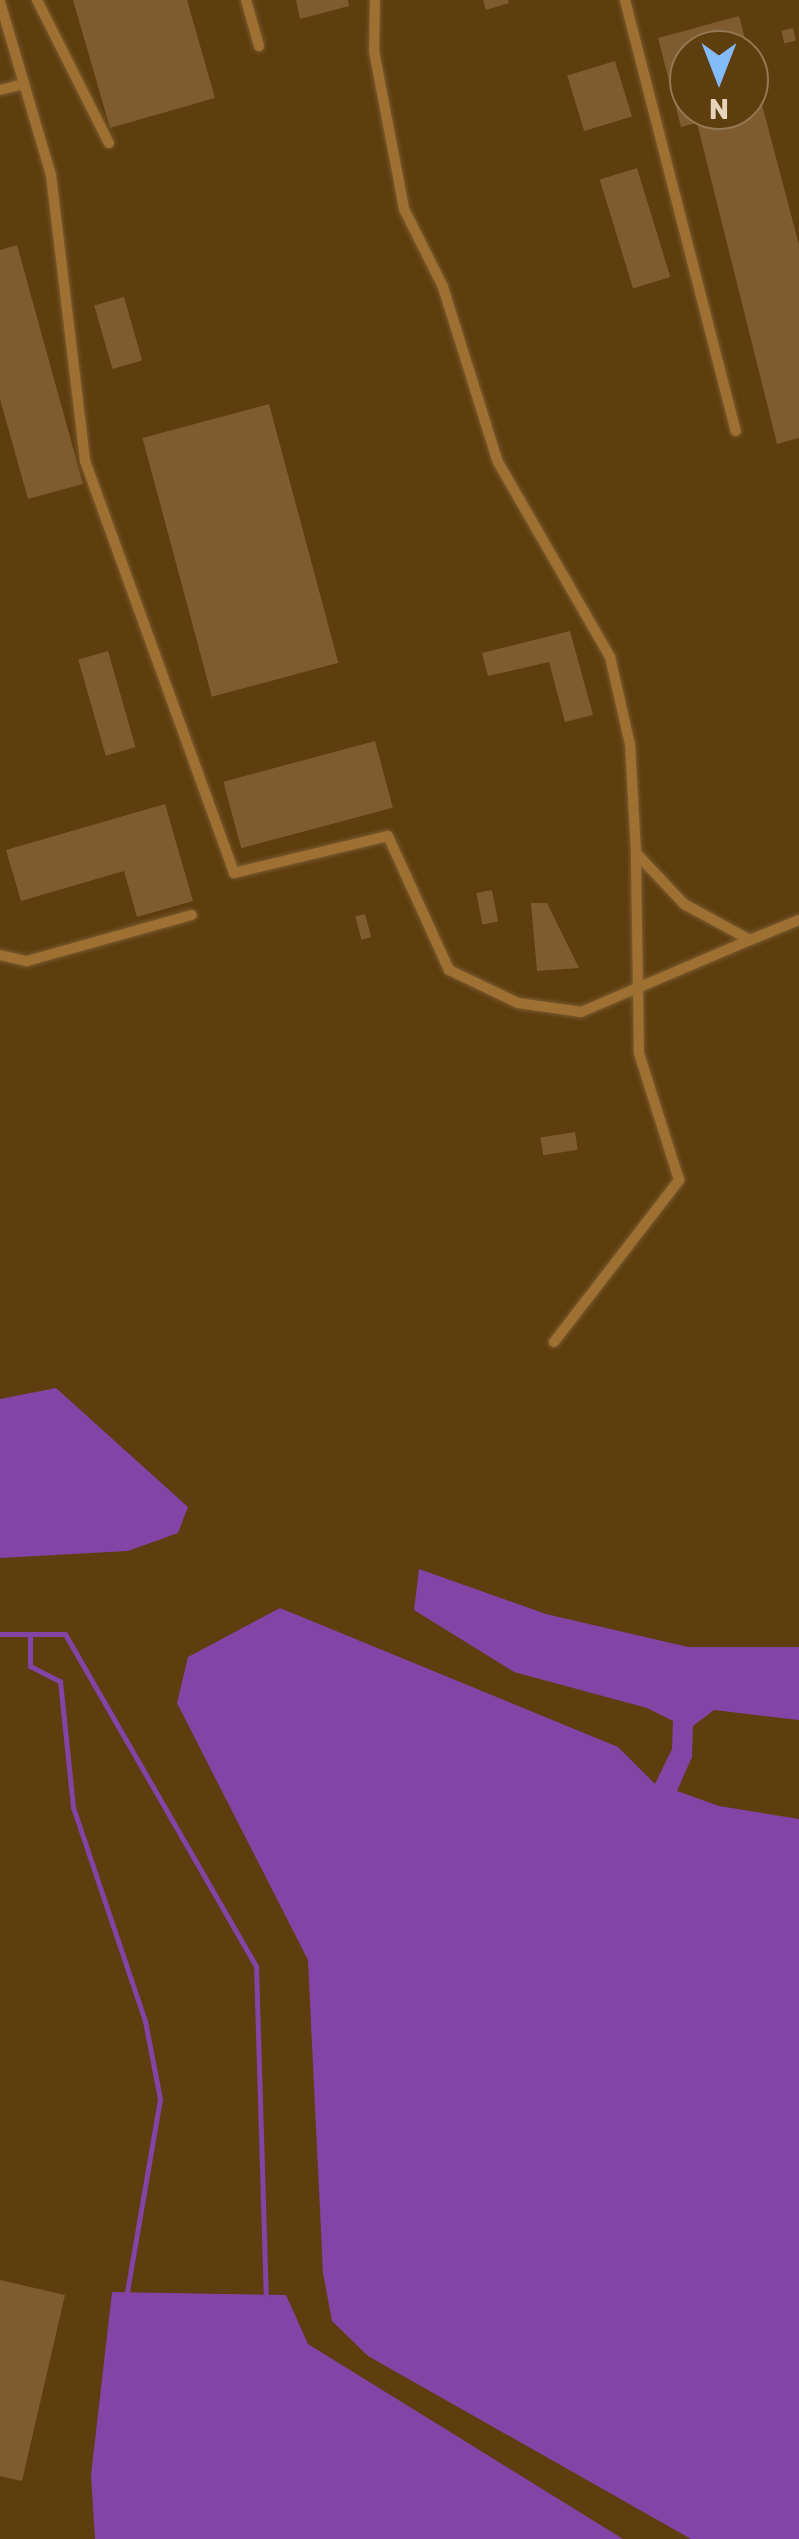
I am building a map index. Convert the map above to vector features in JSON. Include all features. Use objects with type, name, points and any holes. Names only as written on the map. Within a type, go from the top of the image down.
[{"type":"lane","points":[[37,0],[108,144]]},
{"type":"lane","points":[[246,0],[259,46]]},
{"type":"lane","points":[[374,0],[374,50],[404,209],[443,287],[498,462],[610,657],[630,744],[639,1052],[679,1180],[554,1342]]},
{"type":"lane","points":[[626,0],[736,431]]},
{"type":"lane","points":[[0,2],[51,176],[85,460],[234,873],[388,836],[449,970],[518,1003],[581,1012],[799,920]]},
{"type":"lane","points":[[0,90],[24,84]]},
{"type":"lane","points":[[636,853],[684,904],[750,940]]},
{"type":"lane","points":[[0,955],[27,961],[192,915]]},
{"type":"shaded area","points":[[56,1388],[188,1507],[178,1533],[128,1551],[0,1558],[0,1399]]},
{"type":"shaded area","points":[[419,1569],[546,1614],[688,1647],[799,1647],[799,1720],[714,1710],[693,1726],[692,1757],[677,1791],[719,1806],[799,1819],[799,2539],[691,2539],[368,2356],[332,2321],[323,2273],[308,1960],[177,1703],[188,1657],[280,1608],[618,1747],[655,1784],[672,1749],[673,1721],[647,1708],[514,1672],[414,1610]]},
{"type":"shaded area","points":[[112,2292],[286,2295],[308,2344],[623,2539],[95,2539],[91,2475]]},
{"type":"building","points":[[73,0],[187,0],[215,98],[110,128]]},
{"type":"building","points":[[296,0],[348,0],[349,6],[300,19]]},
{"type":"building","points":[[483,0],[508,0],[509,3],[486,10]]},
{"type":"building","points":[[739,16],[743,30],[687,30]]},
{"type":"building","points":[[793,28],[796,41],[784,43],[781,31]]},
{"type":"building","points":[[669,35],[669,81],[658,38]]},
{"type":"building","points":[[615,61],[632,116],[584,131],[567,76]]},
{"type":"building","points":[[699,130],[769,130],[799,245],[799,438],[777,444]]},
{"type":"building","points":[[637,168],[670,277],[633,288],[600,179]]},
{"type":"building","points":[[17,245],[83,484],[28,499],[0,399],[0,250]]},
{"type":"building","points":[[124,297],[142,360],[112,369],[94,306]]},
{"type":"building","points":[[269,404],[338,663],[212,697],[142,438]]},
{"type":"building","points":[[570,631],[593,715],[565,722],[549,662],[488,676],[482,653]]},
{"type":"building","points":[[108,651],[136,747],[106,756],[78,660]]},
{"type":"building","points":[[375,741],[393,808],[241,848],[223,782]]},
{"type":"building","points":[[165,804],[193,901],[137,917],[124,871],[21,901],[6,850]]},
{"type":"building","points":[[492,890],[498,921],[482,924],[476,893]]},
{"type":"building","points":[[531,903],[547,903],[579,968],[537,971]]},
{"type":"building","points":[[365,914],[371,937],[362,940],[355,917]]},
{"type":"building","points":[[575,1132],[578,1150],[543,1155],[540,1137]]},
{"type":"building","points":[[0,2280],[65,2295],[22,2481],[0,2476]]},
{"type":"waterway","points":[[0,1634],[65,1634],[256,1966],[266,2295]]},
{"type":"waterway","points":[[30,1634],[30,1666],[60,1681],[73,1807],[145,2021],[160,2099],[127,2292]]}]
